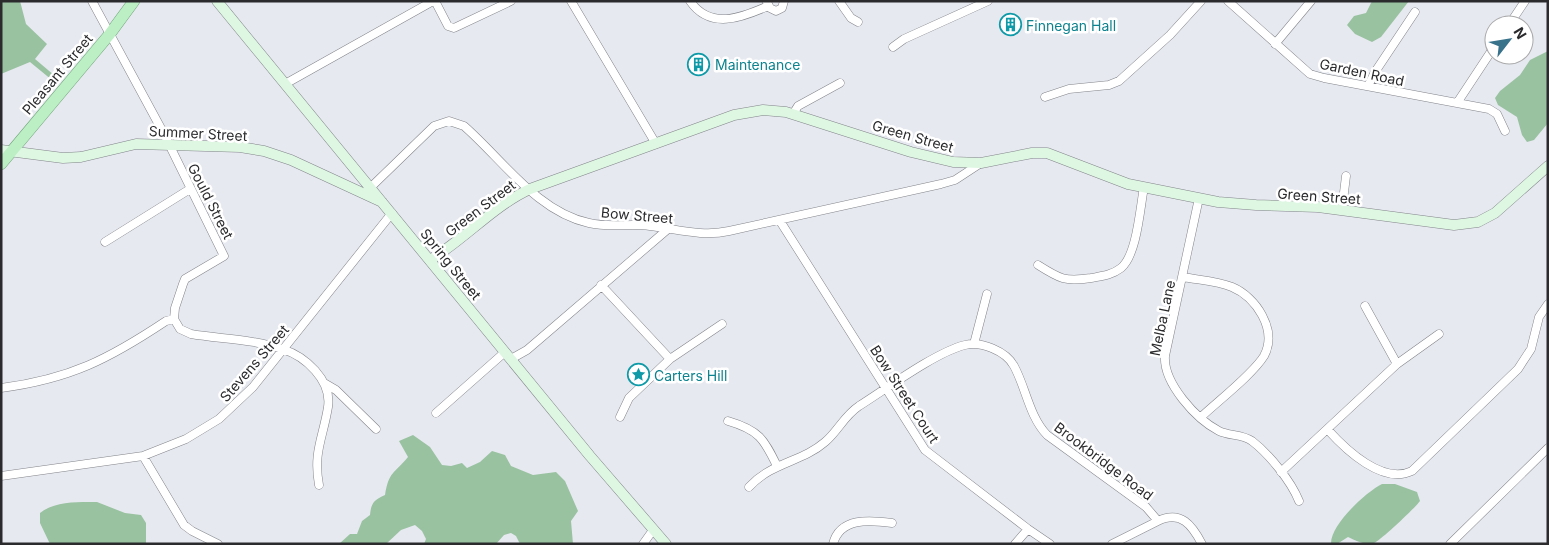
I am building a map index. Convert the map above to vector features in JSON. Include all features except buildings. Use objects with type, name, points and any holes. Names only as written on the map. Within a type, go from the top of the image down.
[{"type":"main road","name":"Pleasant Street","points":[[1,164],[7,150],[109,35],[134,1]]},
{"type":"street","name":"Gould Street","points":[[92,1],[169,145],[224,257],[184,280],[175,308],[174,319]]},
{"type":"street","name":"Spring Street","points":[[218,1],[508,355],[666,544]]},
{"type":"street","points":[[286,84],[434,1],[448,26],[453,28],[511,1]]},
{"type":"street","points":[[571,1],[656,144]]},
{"type":"street","points":[[690,1],[701,12],[722,20],[743,17],[767,3],[772,10],[778,10],[783,6],[784,1]]},
{"type":"street","points":[[839,1],[851,18],[858,22]]},
{"type":"street","points":[[893,47],[903,40],[988,1]]},
{"type":"street","points":[[1046,97],[1069,89],[1109,85],[1119,81],[1170,35],[1201,1]]},
{"type":"street","name":"Garden Road","points":[[1228,1],[1274,44],[1314,76],[1493,111],[1505,131]]},
{"type":"street","points":[[1274,44],[1311,1]]},
{"type":"street","points":[[1516,15],[1525,1]]},
{"type":"street","points":[[1368,86],[1375,72],[1415,12]]},
{"type":"street","points":[[1457,103],[1484,62]]},
{"type":"street","points":[[793,114],[798,106],[840,83]]},
{"type":"street","name":"Green Street","points":[[430,260],[459,241],[507,202],[530,189],[748,112],[771,110],[793,114],[936,159],[958,163],[981,163],[1032,153],[1047,153],[1106,177],[1199,198],[1237,204],[1342,209],[1431,223],[1469,224],[1495,213],[1548,166]]},
{"type":"street","name":"Bow Street","points":[[371,187],[434,126],[449,121],[464,126],[530,189],[555,208],[588,223],[615,227],[648,226],[708,234],[780,221],[955,180],[981,163]]},
{"type":"street","name":"Summer Street","points":[[7,150],[54,158],[71,158],[129,145],[240,147],[264,151],[313,169],[384,203]]},
{"type":"street","points":[[1342,209],[1346,176]]},
{"type":"street","points":[[1038,265],[1059,278],[1070,281],[1109,275],[1121,268],[1130,254],[1144,187]]},
{"type":"street","points":[[105,242],[190,189]]},
{"type":"street","name":"Melba Lane","points":[[1199,198],[1166,352],[1165,365],[1172,386],[1201,417],[1220,431],[1242,436],[1252,441],[1291,484],[1299,501]]},
{"type":"street","name":"Stevens Street","points":[[1,476],[143,456],[186,439],[219,419],[242,399],[392,214]]},
{"type":"street","name":"Bow Street Court","points":[[780,221],[929,454],[1028,530],[1050,544]]},
{"type":"street","points":[[436,413],[508,355],[527,350],[668,229]]},
{"type":"street","points":[[1183,277],[1237,289],[1260,312],[1268,329],[1269,342],[1261,360],[1201,417]]},
{"type":"street","points":[[601,285],[670,359]]},
{"type":"street","points":[[749,488],[762,474],[823,444],[851,411],[950,350],[974,344],[986,294]]},
{"type":"street","points":[[1328,430],[1339,442],[1382,473],[1399,476],[1412,471],[1518,369],[1531,349],[1539,317],[1548,304]]},
{"type":"street","points":[[1366,306],[1397,364]]},
{"type":"street","points":[[1,388],[39,382],[79,370],[118,352],[166,321],[174,319],[180,329],[188,333],[284,349],[315,370],[324,383],[328,403],[317,453],[319,486]]},
{"type":"street","points":[[620,417],[629,398],[670,359],[722,324]]},
{"type":"street","points":[[1281,472],[1397,364],[1439,334]]},
{"type":"street","name":"Brookbridge Road","points":[[974,344],[1000,352],[1012,362],[1036,420],[1044,431],[1146,508],[1158,521],[1171,517],[1184,519],[1194,528],[1202,544]]},
{"type":"street","points":[[324,383],[336,390],[376,429]]},
{"type":"street","points":[[728,421],[744,425],[757,433],[766,444],[777,466]]},
{"type":"street","points":[[1450,544],[1548,448]]},
{"type":"street","points":[[143,456],[185,527],[218,544]]},
{"type":"street","points":[[1112,544],[1158,521]]},
{"type":"street","points":[[833,544],[838,532],[854,522],[892,522]]},
{"type":"street","points":[[643,544],[653,530]]},
{"type":"street","points":[[1015,544],[1028,530]]},
{"type":"green space","points":[[1,1],[20,1],[26,24],[47,44],[35,59],[61,81],[58,85],[30,62],[1,74]]},
{"type":"green space","points":[[1372,1],[1409,1],[1381,37],[1372,42],[1355,34],[1347,25],[1354,16],[1366,13]]},
{"type":"green space","points":[[1548,51],[1548,123],[1534,140],[1527,142],[1522,135],[1517,117],[1498,105],[1495,98],[1500,91],[1520,75],[1527,65],[1534,65],[1534,58]]},
{"type":"green space","points":[[413,435],[430,447],[442,465],[451,466],[462,463],[467,468],[480,462],[492,451],[505,455],[511,466],[533,475],[556,472],[565,481],[578,511],[571,521],[573,544],[520,544],[516,536],[511,533],[504,535],[496,544],[424,544],[426,539],[422,531],[415,525],[401,530],[386,544],[339,544],[350,534],[357,534],[362,521],[370,515],[374,502],[385,495],[390,477],[408,457],[399,441]]},
{"type":"green space","points":[[1382,484],[1395,484],[1417,492],[1420,501],[1383,537],[1374,543],[1363,543],[1348,537],[1337,544],[1331,544],[1332,536],[1342,519],[1367,494]]},
{"type":"green space","points":[[97,502],[125,513],[141,515],[146,523],[146,544],[50,544],[40,523],[40,513],[59,504]]},
{"type":"place","name":"Finnegan Hall","points":[[1010,25]]},
{"type":"place","name":"Maintenance","points":[[699,64]]},
{"type":"place","name":"Carters Hill","points":[[638,375]]}]
